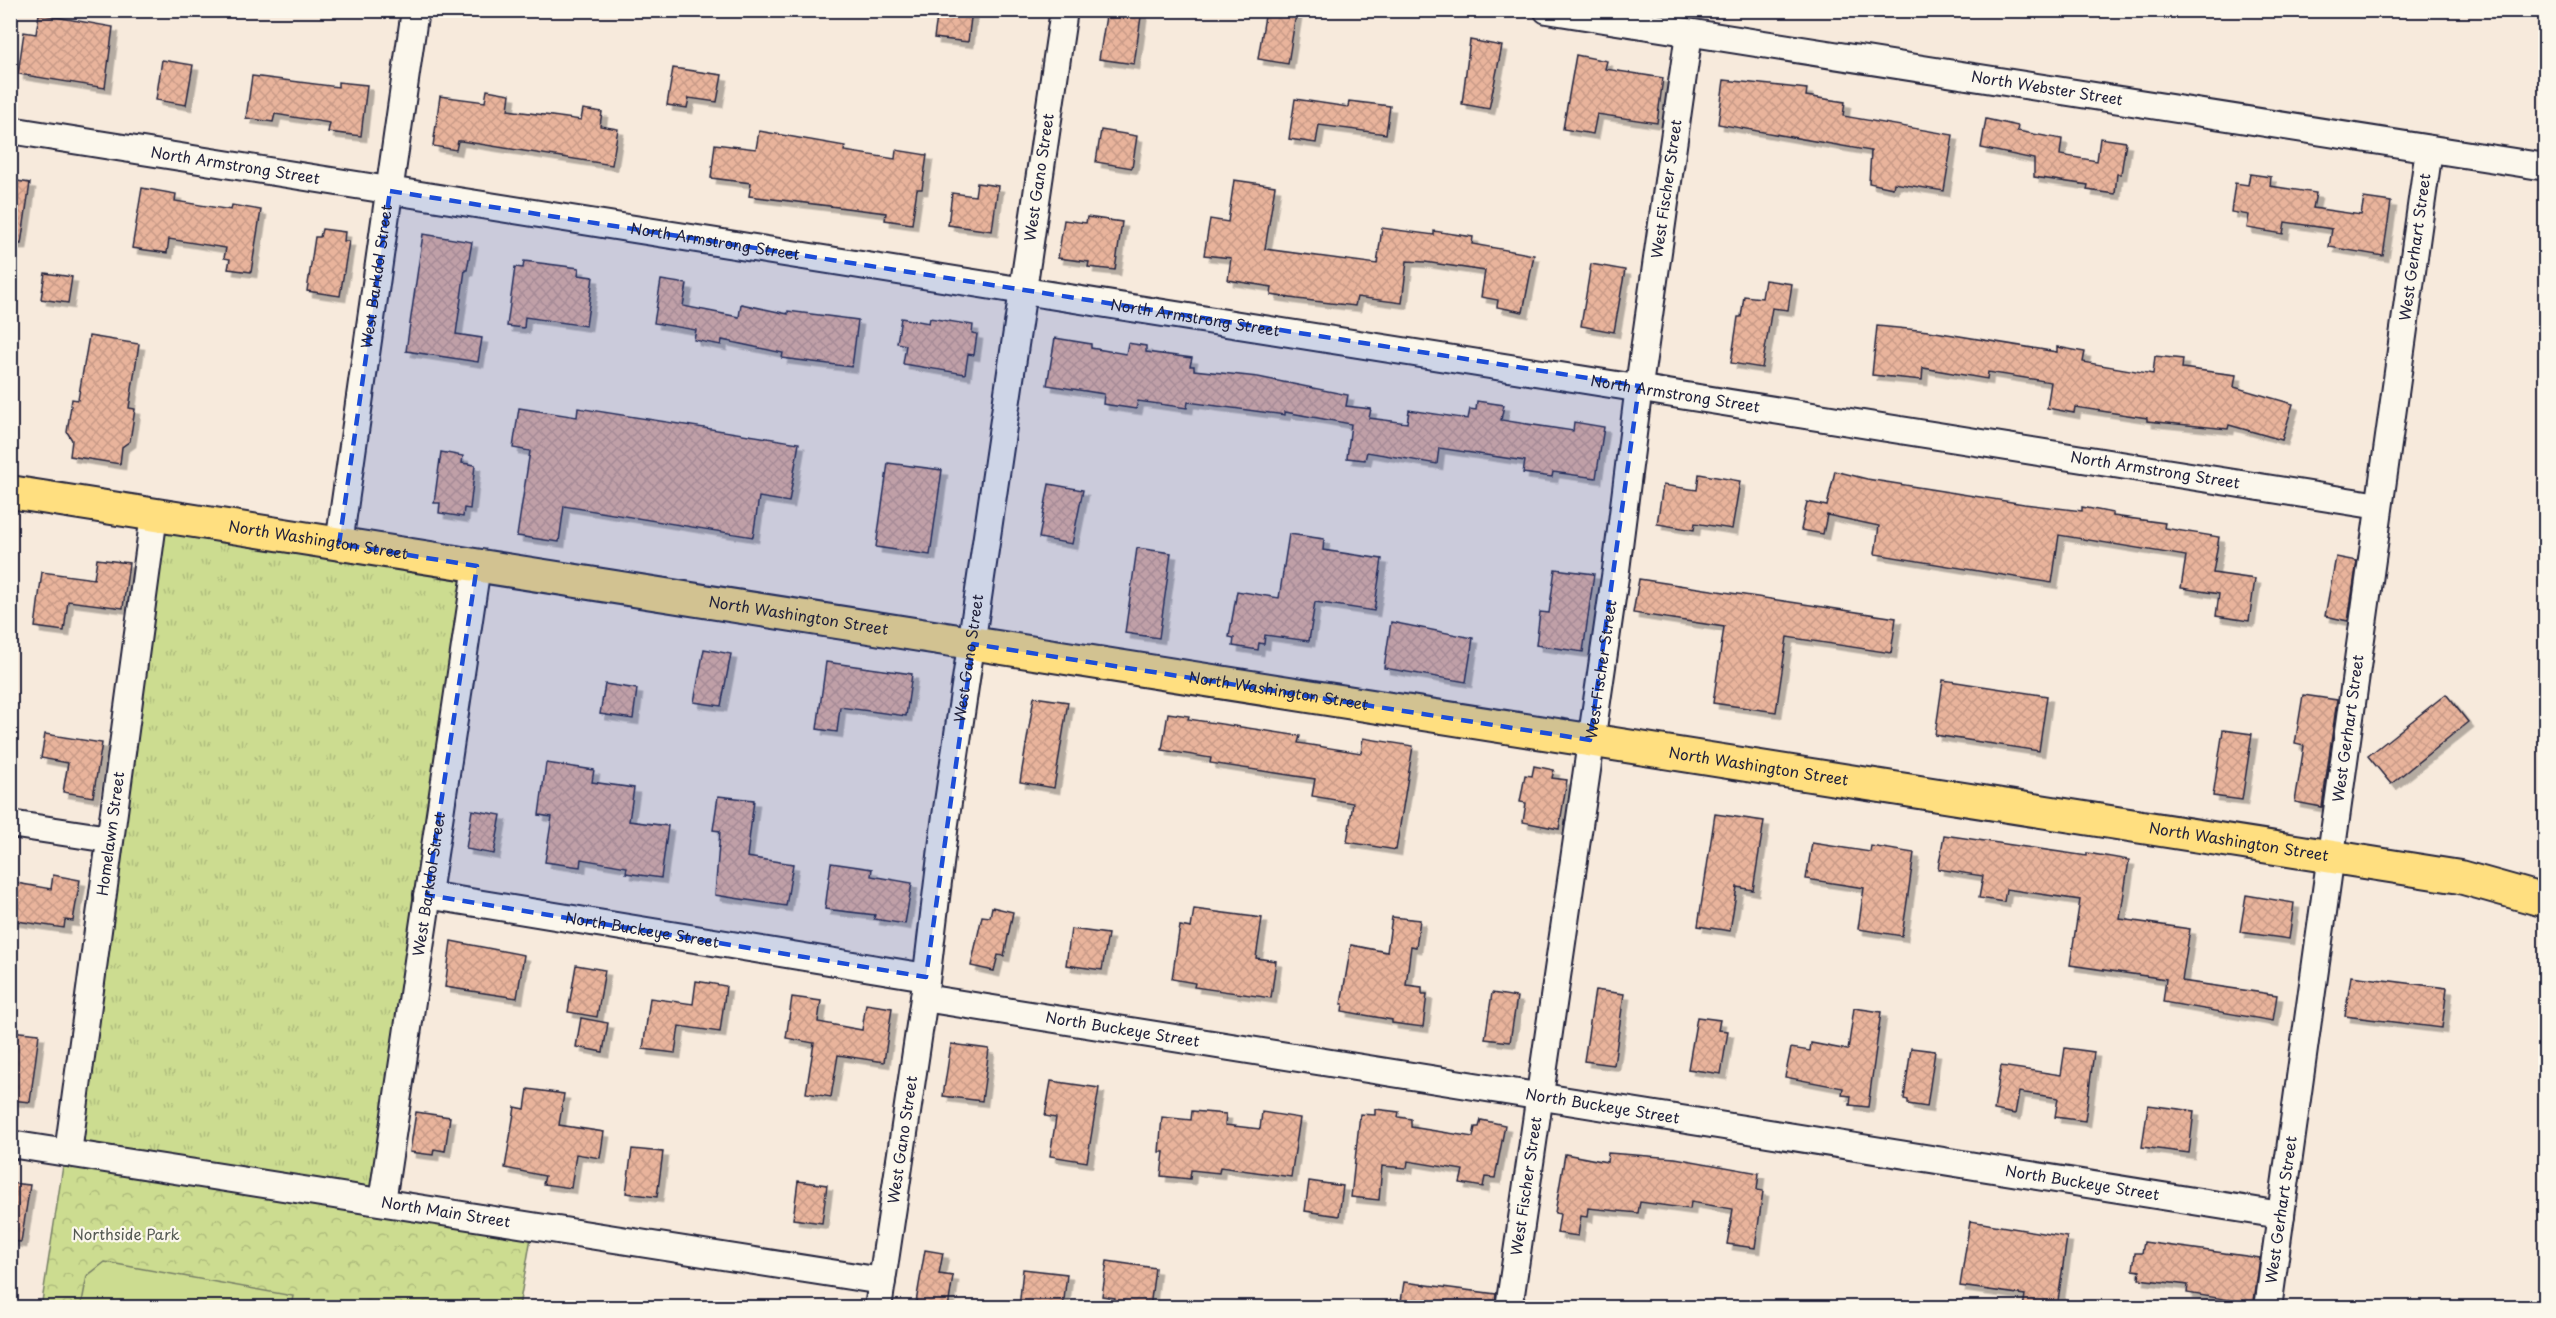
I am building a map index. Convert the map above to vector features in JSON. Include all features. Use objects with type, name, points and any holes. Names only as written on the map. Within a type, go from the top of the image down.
[{"type":"main road","name":"North Washington Street","points":[[10,492],[2460,877],[2546,901]]},
{"type":"street","name":"West Barkdol Street","points":[[339,544],[415,10]]},
{"type":"street","name":"West Gano Street","points":[[878,1308],[925,988],[945,823],[1064,10]]},
{"type":"street","name":"North Webster Street","points":[[1547,10],[2546,167]]},
{"type":"street","name":"West Fischer Street","points":[[1509,1308],[1616,570],[1639,386],[1689,33]]},
{"type":"street","name":"North Armstrong Street","points":[[10,130],[1639,386],[2379,506]]},
{"type":"street","name":"West Gerhart Street","points":[[2268,1308],[2429,149]]},
{"type":"street","name":"Homelawn Street","points":[[68,1153],[154,515]]},
{"type":"street","name":"West Barkdol Street","points":[[382,1202],[477,566]]},
{"type":"street","points":[[10,824],[109,839]]},
{"type":"street","name":"North Buckeye Street","points":[[427,896],[925,988],[1541,1097],[2281,1215]]},
{"type":"street","name":"North Main Street","points":[[10,1144],[882,1281]]},
{"type":"highlighted area","points":[[390,191],[1639,386],[1590,740],[973,644],[926,977],[427,895],[477,566],[339,544]]},
{"type":"green space","points":[[154,515],[477,566],[382,1202],[68,1153]]},
{"type":"green space","name":"Northside Park","points":[[65,1153],[533,1226],[519,1307],[41,1308]]},
{"type":"green space","points":[[105,1262],[293,1296],[291,1307],[81,1307],[87,1276]]},
{"type":"building","points":[[938,10],[972,10],[968,42],[934,38]]},
{"type":"building","points":[[1107,10],[1142,10],[1134,64],[1099,59]]},
{"type":"building","points":[[1266,10],[1296,14],[1288,64],[1258,59]]},
{"type":"building","points":[[39,14],[113,27],[105,88],[18,74],[24,32],[36,34]]},
{"type":"building","points":[[1470,40],[1502,46],[1489,109],[1462,104]]},
{"type":"building","points":[[1576,55],[1607,61],[1605,69],[1663,78],[1657,123],[1597,114],[1593,134],[1563,129]]},
{"type":"building","points":[[162,60],[193,65],[186,105],[156,100]]},
{"type":"building","points":[[673,68],[722,75],[717,102],[689,98],[687,108],[667,105]]},
{"type":"building","points":[[252,76],[338,87],[338,82],[367,85],[361,136],[328,132],[330,123],[275,114],[273,122],[246,118]]},
{"type":"building","points":[[1724,80],[1807,89],[1806,96],[1845,102],[1843,116],[1953,135],[1944,191],[1894,183],[1893,188],[1869,183],[1871,151],[1718,124]]},
{"type":"building","points":[[487,90],[510,94],[508,110],[581,120],[583,109],[602,112],[600,126],[618,129],[612,165],[461,141],[458,141],[456,150],[433,146],[440,96],[485,102]]},
{"type":"building","points":[[1295,99],[1348,107],[1349,101],[1390,106],[1386,134],[1319,125],[1316,143],[1289,139]]},
{"type":"building","points":[[1986,119],[2018,126],[2017,131],[2062,139],[2060,155],[2097,161],[2100,138],[2126,142],[2121,174],[2117,174],[2115,194],[2087,190],[2088,185],[2034,177],[2034,159],[1981,148]]},
{"type":"building","points":[[1101,130],[1137,136],[1132,168],[1096,162]]},
{"type":"building","points":[[759,131],[845,146],[844,151],[895,159],[896,150],[927,155],[922,189],[917,189],[912,224],[885,220],[886,213],[749,196],[751,183],[711,178],[715,144],[756,149]]},
{"type":"building","points":[[2250,174],[2271,177],[2270,186],[2316,193],[2313,208],[2361,215],[2364,198],[2391,202],[2383,256],[2329,247],[2332,229],[2285,222],[2283,234],[2247,228],[2249,215],[2231,212],[2235,183],[2248,185]]},
{"type":"building","points":[[10,180],[30,183],[21,244],[10,244]]},
{"type":"building","points":[[1234,180],[1275,186],[1265,249],[1377,264],[1382,228],[1434,235],[1434,231],[1473,237],[1472,244],[1534,255],[1523,312],[1497,307],[1498,300],[1481,297],[1485,271],[1425,262],[1407,261],[1402,303],[1357,297],[1355,306],[1297,299],[1271,295],[1272,287],[1228,280],[1231,258],[1204,255],[1210,219],[1228,222]]},
{"type":"building","points":[[977,183],[998,186],[992,231],[948,225],[952,193],[975,196]]},
{"type":"building","points":[[142,188],[176,194],[175,201],[231,210],[232,205],[261,210],[251,272],[228,269],[230,259],[224,258],[226,248],[169,239],[167,253],[132,248]]},
{"type":"building","points":[[1087,217],[1122,222],[1115,270],[1088,267],[1089,262],[1058,258],[1064,220],[1086,223]]},
{"type":"building","points":[[322,229],[345,232],[344,241],[349,241],[340,296],[307,291],[315,237],[320,237]]},
{"type":"building","points":[[423,234],[472,242],[467,270],[465,270],[456,334],[482,338],[478,362],[406,351]]},
{"type":"building","points":[[524,261],[579,268],[578,275],[593,277],[586,326],[525,317],[524,328],[507,326],[515,267],[523,268]]},
{"type":"building","points":[[1591,264],[1625,270],[1614,332],[1581,326]]},
{"type":"building","points":[[45,273],[72,277],[68,303],[41,299]]},
{"type":"building","points":[[661,280],[687,284],[683,306],[739,317],[741,304],[788,314],[788,311],[858,320],[852,367],[782,358],[783,353],[722,340],[721,345],[694,340],[696,330],[654,323]]},
{"type":"building","points":[[1765,280],[1792,284],[1788,310],[1772,308],[1762,368],[1731,363],[1738,317],[1741,317],[1744,296],[1762,298]]},
{"type":"building","points":[[901,318],[929,323],[930,318],[973,325],[972,333],[977,334],[974,355],[968,354],[965,374],[903,364],[906,345],[897,343]]},
{"type":"building","points":[[1877,326],[1929,331],[2057,352],[2057,347],[2085,352],[2083,362],[2153,374],[2155,356],[2183,359],[2182,368],[2236,375],[2234,387],[2293,404],[2282,440],[2229,425],[2228,429],[2147,421],[2147,418],[2075,407],[2074,413],[2047,408],[2051,382],[1988,372],[1987,379],[1923,368],[1922,380],[1872,375]]},
{"type":"building","points":[[89,336],[139,344],[129,408],[135,409],[130,441],[122,447],[120,464],[70,456],[72,440],[67,432],[72,399],[78,400]]},
{"type":"building","points":[[1055,338],[1091,344],[1091,348],[1126,354],[1128,343],[1146,346],[1146,352],[1192,358],[1190,366],[1194,366],[1194,370],[1258,377],[1348,395],[1346,406],[1371,409],[1369,418],[1407,423],[1409,410],[1468,419],[1470,409],[1476,410],[1477,401],[1504,405],[1501,420],[1573,431],[1574,422],[1604,427],[1596,478],[1553,472],[1552,477],[1523,473],[1525,461],[1439,448],[1437,464],[1367,452],[1365,460],[1347,458],[1351,424],[1285,412],[1285,415],[1188,402],[1187,408],[1138,401],[1136,409],[1103,404],[1104,394],[1047,385]]},
{"type":"building","points":[[519,408],[577,417],[578,408],[799,443],[789,502],[759,497],[753,537],[564,506],[559,542],[517,536],[530,451],[513,448]]},
{"type":"building","points":[[441,452],[463,456],[462,463],[475,465],[470,509],[464,508],[463,517],[439,513],[440,503],[434,503]]},
{"type":"building","points":[[888,463],[942,470],[930,555],[876,547]]},
{"type":"building","points":[[1835,471],[1867,479],[2024,504],[2082,511],[2082,507],[2113,513],[2113,516],[2165,523],[2164,528],[2219,537],[2213,573],[2255,579],[2249,621],[2216,616],[2219,594],[2181,588],[2186,556],[2059,535],[2052,583],[1875,554],[1879,526],[1827,515],[1823,534],[1801,530],[1807,502],[1827,506]]},
{"type":"building","points":[[1699,474],[1740,481],[1732,529],[1695,523],[1694,530],[1657,524],[1663,485],[1697,490]]},
{"type":"building","points":[[1049,484],[1083,490],[1072,544],[1039,538]]},
{"type":"building","points":[[1289,534],[1324,539],[1323,550],[1382,559],[1374,611],[1315,602],[1309,641],[1265,635],[1264,644],[1259,643],[1258,650],[1233,646],[1234,638],[1229,637],[1237,591],[1279,598]]},
{"type":"building","points":[[1137,548],[1171,553],[1159,638],[1125,633]]},
{"type":"building","points":[[2336,557],[2357,561],[2348,621],[2325,616]]},
{"type":"building","points":[[97,559],[129,563],[123,608],[68,601],[64,631],[35,627],[42,572],[94,579]]},
{"type":"building","points":[[1555,569],[1594,574],[1583,652],[1536,645],[1540,612],[1549,613]]},
{"type":"building","points":[[1639,579],[1896,618],[1891,653],[1787,637],[1776,712],[1713,703],[1724,627],[1633,613]]},
{"type":"building","points":[[1391,622],[1473,638],[1466,682],[1384,668]]},
{"type":"building","points":[[704,649],[731,654],[721,706],[694,702]]},
{"type":"building","points":[[826,662],[912,674],[906,716],[840,707],[837,732],[817,729]]},
{"type":"building","points":[[1943,680],[2047,696],[2039,751],[1935,735]]},
{"type":"building","points":[[605,684],[637,689],[633,719],[600,714]]},
{"type":"building","points":[[2446,694],[2468,722],[2391,784],[2368,756]]},
{"type":"building","points":[[2303,695],[2337,700],[2322,807],[2295,802],[2304,746],[2295,744]]},
{"type":"building","points":[[1034,697],[1068,702],[1054,788],[1020,782]]},
{"type":"building","points":[[1168,713],[1189,716],[1188,719],[1300,736],[1298,743],[1361,753],[1363,738],[1413,746],[1396,850],[1347,842],[1353,803],[1312,796],[1315,779],[1210,763],[1211,758],[1162,750]]},
{"type":"building","points":[[2223,730],[2252,734],[2242,800],[2213,796]]},
{"type":"building","points":[[45,734],[102,743],[93,797],[63,792],[68,763],[41,758]]},
{"type":"building","points":[[546,763],[594,770],[592,782],[634,788],[629,821],[668,826],[661,878],[626,873],[627,867],[581,859],[580,867],[545,862],[552,817],[539,815]]},
{"type":"building","points":[[1534,766],[1554,770],[1552,778],[1567,780],[1559,829],[1523,822],[1526,803],[1520,802],[1525,775],[1532,776]]},
{"type":"building","points":[[718,796],[754,800],[747,857],[793,864],[786,906],[715,895],[720,831],[713,830]]},
{"type":"building","points":[[472,810],[501,815],[494,854],[466,849]]},
{"type":"building","points":[[1715,814],[1764,821],[1753,890],[1737,887],[1730,931],[1698,926]]},
{"type":"building","points":[[1944,835],[2129,860],[2120,919],[2190,929],[2182,981],[2277,995],[2273,1021],[2163,1002],[2166,979],[2070,965],[2080,900],[2006,889],[2004,902],[1979,898],[1983,876],[1938,869]]},
{"type":"building","points":[[1812,843],[1870,852],[1871,846],[1914,853],[1902,936],[1858,929],[1864,888],[1806,879]]},
{"type":"building","points":[[831,863],[872,869],[871,876],[912,883],[905,924],[874,919],[875,915],[825,909]]},
{"type":"building","points":[[53,875],[80,880],[73,921],[65,920],[64,928],[10,920],[10,882],[51,889]]},
{"type":"building","points":[[2246,895],[2294,903],[2289,939],[2240,932]]},
{"type":"building","points":[[992,907],[1013,912],[1004,956],[998,955],[994,971],[971,966],[982,916],[990,917]]},
{"type":"building","points":[[1194,909],[1262,918],[1256,958],[1276,961],[1271,998],[1194,987],[1195,983],[1172,979],[1180,926],[1191,928]]},
{"type":"building","points":[[1392,917],[1420,920],[1416,947],[1411,946],[1406,985],[1422,987],[1422,994],[1427,994],[1423,1027],[1392,1023],[1392,1020],[1342,1011],[1343,1004],[1341,1004],[1351,945],[1387,952]]},
{"type":"building","points":[[1071,929],[1108,934],[1102,970],[1066,965]]},
{"type":"building","points":[[451,941],[524,955],[517,998],[445,987]]},
{"type":"building","points":[[576,965],[605,970],[597,1017],[568,1012]]},
{"type":"building","points":[[2351,976],[2447,988],[2442,1028],[2345,1016]]},
{"type":"building","points":[[696,981],[726,986],[720,1032],[679,1026],[675,1053],[643,1049],[650,998],[693,1004]]},
{"type":"building","points":[[1595,990],[1624,994],[1614,1065],[1584,1061]]},
{"type":"building","points":[[1492,993],[1517,997],[1510,1042],[1485,1039]]},
{"type":"building","points":[[792,997],[821,1001],[818,1022],[862,1030],[866,1004],[892,1008],[884,1062],[838,1055],[831,1097],[806,1093],[814,1043],[786,1038]]},
{"type":"building","points":[[1854,1008],[1881,1012],[1868,1107],[1850,1105],[1851,1096],[1842,1095],[1843,1088],[1785,1077],[1791,1048],[1810,1051],[1811,1043],[1848,1050]]},
{"type":"building","points":[[1697,1017],[1720,1020],[1718,1030],[1728,1031],[1721,1074],[1688,1069]]},
{"type":"building","points":[[581,1018],[608,1023],[603,1052],[576,1047]]},
{"type":"building","points":[[10,1031],[39,1034],[30,1102],[10,1100]]},
{"type":"building","points":[[951,1044],[989,1049],[982,1101],[943,1096]]},
{"type":"building","points":[[1911,1048],[1935,1051],[1927,1107],[1908,1104],[1908,1100],[1904,1099]]},
{"type":"building","points":[[2065,1048],[2094,1052],[2085,1121],[2055,1117],[2058,1098],[2019,1092],[2015,1114],[1994,1110],[2001,1066],[2061,1075]]},
{"type":"building","points":[[1051,1081],[1099,1088],[1087,1162],[1050,1156],[1056,1118],[1045,1116]]},
{"type":"building","points":[[528,1089],[564,1094],[559,1125],[604,1132],[600,1158],[576,1154],[571,1188],[543,1184],[545,1176],[505,1168],[515,1107],[525,1109]]},
{"type":"building","points":[[2148,1105],[2194,1111],[2189,1153],[2142,1147]]},
{"type":"building","points":[[1375,1109],[1399,1112],[1398,1117],[1411,1119],[1411,1127],[1473,1137],[1475,1127],[1479,1127],[1481,1120],[1505,1125],[1495,1178],[1485,1177],[1483,1187],[1460,1183],[1463,1170],[1408,1161],[1407,1168],[1382,1166],[1379,1200],[1351,1197],[1360,1114],[1375,1115]]},
{"type":"building","points":[[1192,1111],[1226,1114],[1225,1125],[1260,1129],[1262,1112],[1300,1118],[1291,1177],[1220,1167],[1219,1173],[1191,1170],[1190,1179],[1161,1176],[1164,1152],[1159,1152],[1162,1117],[1191,1120]]},
{"type":"building","points":[[416,1112],[450,1117],[445,1151],[434,1149],[433,1155],[410,1152]]},
{"type":"building","points":[[632,1149],[663,1152],[657,1197],[626,1193]]},
{"type":"building","points":[[1608,1153],[1675,1158],[1759,1173],[1757,1190],[1763,1191],[1755,1248],[1727,1244],[1733,1209],[1691,1202],[1690,1209],[1640,1202],[1638,1213],[1588,1208],[1587,1217],[1581,1216],[1578,1236],[1557,1233],[1560,1214],[1555,1213],[1565,1154],[1607,1162]]},
{"type":"building","points":[[798,1181],[827,1185],[822,1223],[793,1219]]},
{"type":"building","points":[[1309,1181],[1343,1186],[1339,1216],[1305,1211]]},
{"type":"building","points":[[10,1183],[30,1185],[21,1242],[10,1241]]},
{"type":"building","points":[[1970,1221],[2067,1237],[2057,1308],[2023,1308],[2025,1295],[1960,1286]]},
{"type":"building","points":[[2144,1242],[2260,1258],[2253,1308],[2235,1308],[2236,1301],[2187,1293],[2188,1285],[2139,1279],[2140,1271],[2133,1270],[2135,1253],[2142,1253]]},
{"type":"building","points":[[925,1250],[943,1253],[939,1274],[953,1276],[948,1308],[915,1308]]},
{"type":"building","points":[[1107,1261],[1155,1268],[1150,1308],[1114,1308],[1115,1298],[1102,1296]]},
{"type":"building","points":[[1023,1269],[1067,1274],[1063,1308],[1019,1308]]},
{"type":"building","points":[[1404,1282],[1496,1294],[1494,1308],[1400,1308]]}]
